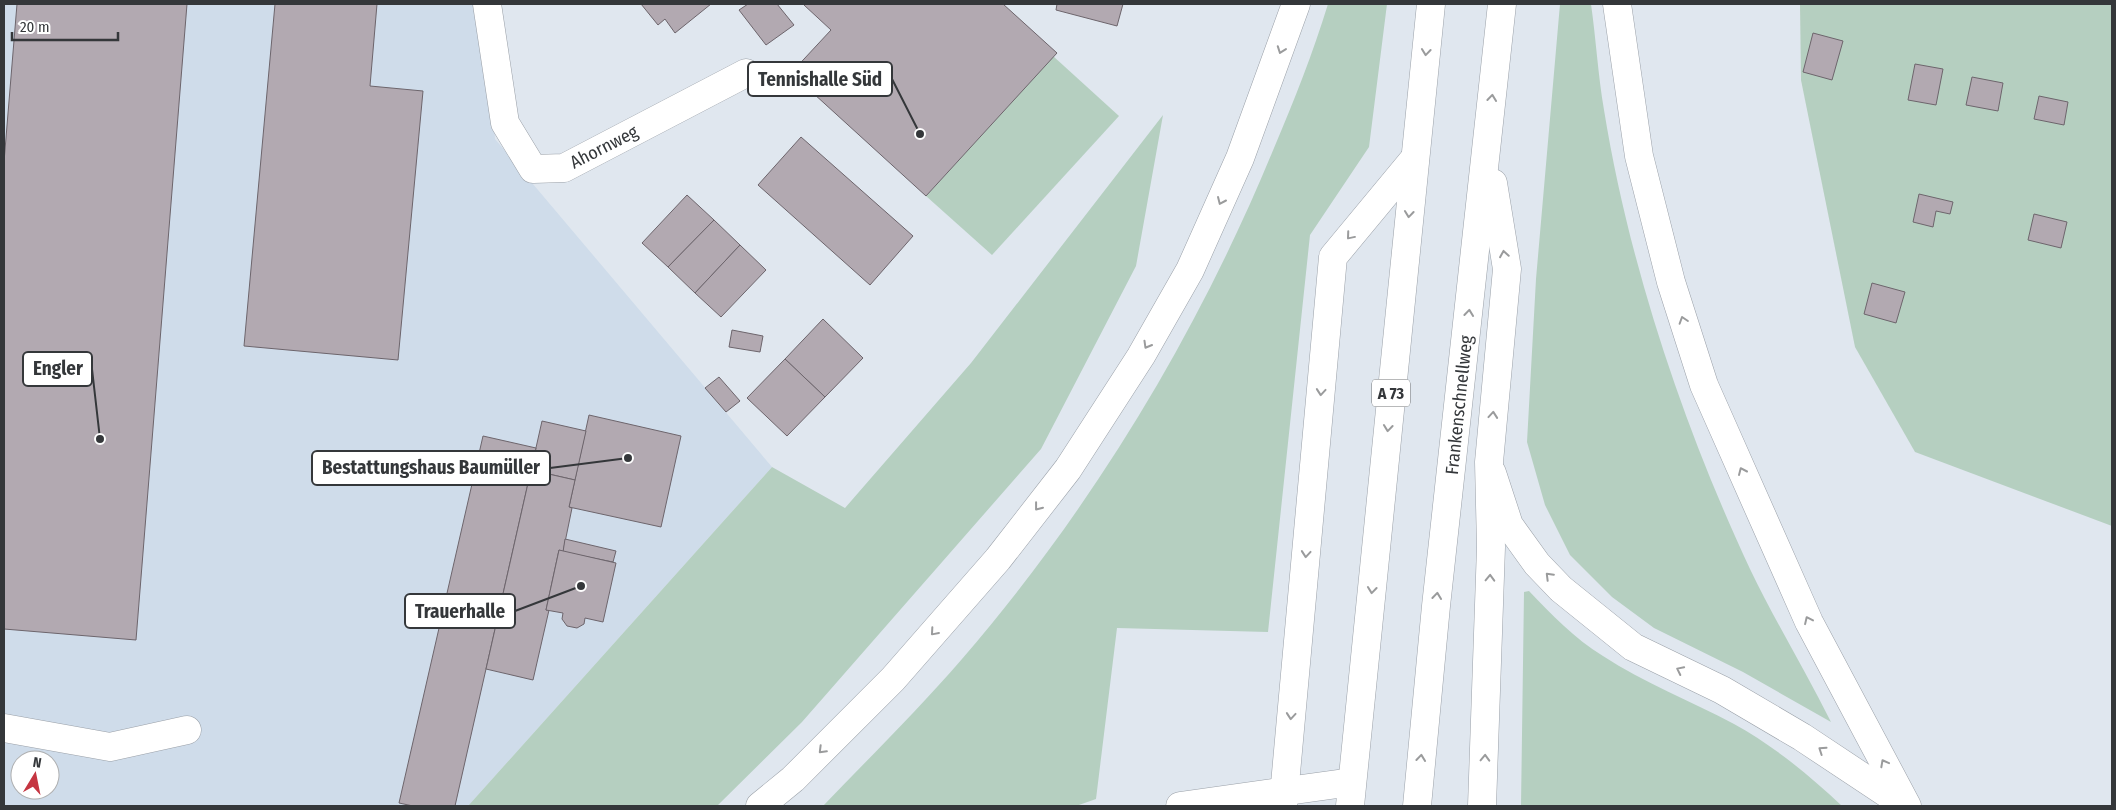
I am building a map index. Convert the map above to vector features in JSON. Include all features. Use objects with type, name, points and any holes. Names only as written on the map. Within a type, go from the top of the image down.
[{"type":"main road","name":"Ahornweg","points":[[487,4],[506,123],[533,169],[564,168],[746,73]]},
{"type":"main road","points":[[760,806],[793,779],[893,679],[998,559],[1068,469],[1141,356],[1190,270],[1240,158],[1296,4]]},
{"type":"main road","name":"A 73","points":[[1351,794],[1431,4]]},
{"type":"main road","name":"Frankenschnellweg","points":[[1416,806],[1437,596],[1488,146],[1502,4]]},
{"type":"main road","points":[[1617,4],[1639,156],[1671,282],[1704,385],[1809,622],[1906,806]]},
{"type":"main road","points":[[1482,806],[1491,547],[1489,462],[1507,268],[1488,146]]},
{"type":"main road","points":[[1284,799],[1334,257],[1415,158]]},
{"type":"main road","points":[[1489,462],[1509,525],[1537,564],[1561,588],[1633,647],[1722,690],[1802,736],[1906,806]]},
{"type":"main road","points":[[4,728],[110,747],[187,730]]},
{"type":"main road","points":[[771,806],[793,779]]},
{"type":"main road","points":[[1180,806],[1351,794]]},
{"type":"shaded area","points":[[4,4],[487,4],[495,139],[772,467],[468,806],[4,806]]},
{"type":"green space","points":[[1328,4],[1387,4],[1369,147],[1310,235],[1268,632],[1117,628],[1096,799],[1076,806],[823,806],[945,678],[1010,601],[1055,541],[1139,416],[1212,285],[1244,217],[1296,95]]},
{"type":"green space","points":[[1560,4],[1591,4],[1602,97],[1628,227],[1644,286],[1681,403],[1703,460],[1750,569],[1831,722],[1743,672],[1654,628],[1612,597],[1570,555],[1545,505],[1527,442],[1536,279]]},
{"type":"green space","points":[[1800,4],[2112,4],[2112,526],[1915,452],[1855,347],[1801,80]]},
{"type":"green space","points":[[1053,56],[1119,116],[992,255],[926,196]]},
{"type":"green space","points":[[1163,115],[1136,266],[1041,449],[802,722],[717,806],[468,806],[772,467],[845,508],[971,363]]},
{"type":"green space","points":[[1529,591],[1564,626],[1593,649],[1635,675],[1749,733],[1791,762],[1842,806],[1521,806],[1524,592]]},
{"type":"building","points":[[17,4],[187,4],[136,640],[4,629],[4,162]]},
{"type":"building","points":[[275,4],[377,4],[370,86],[423,91],[398,360],[244,346]]},
{"type":"building","points":[[641,4],[711,4],[675,33],[665,19],[658,25]]},
{"type":"building","points":[[748,4],[777,4],[794,25],[766,45],[739,10]]},
{"type":"building","points":[[1003,4],[1057,53],[926,196],[791,73],[831,30],[804,5]]},
{"type":"building","points":[[1057,4],[1123,4],[1117,26],[1056,10]]},
{"type":"building","points":[[1813,33],[1843,41],[1832,80],[1803,72]]},
{"type":"building","points":[[1915,64],[1943,69],[1936,105],[1908,100]]},
{"type":"building","points":[[1972,77],[2003,83],[1998,111],[1966,105]]},
{"type":"building","points":[[2039,96],[2068,102],[2064,125],[2034,119]]},
{"type":"building","points":[[801,137],[913,236],[870,285],[758,185]]},
{"type":"building","points":[[1919,194],[1953,202],[1950,214],[1936,211],[1933,227],[1913,222]]},
{"type":"building","points":[[687,195],[714,220],[668,267],[642,243]]},
{"type":"building","points":[[2034,214],[2067,222],[2061,248],[2028,240]]},
{"type":"building","points":[[714,220],[740,245],[695,293],[668,267]]},
{"type":"building","points":[[740,245],[766,270],[721,317],[695,293]]},
{"type":"building","points":[[1872,283],[1905,292],[1896,323],[1864,314]]},
{"type":"building","points":[[823,319],[863,358],[825,397],[785,359]]},
{"type":"building","points":[[732,330],[763,336],[760,352],[729,347]]},
{"type":"building","points":[[785,359],[825,397],[787,436],[747,398]]},
{"type":"building","points":[[719,377],[740,401],[726,412],[705,388]]},
{"type":"building","points":[[589,415],[681,436],[661,527],[569,507]]},
{"type":"building","points":[[542,421],[586,431],[575,480],[531,470]]},
{"type":"building","points":[[483,436],[536,448],[455,806],[413,806],[399,803]]},
{"type":"building","points":[[531,470],[575,480],[569,507],[572,508],[563,552],[559,550],[546,610],[549,610],[533,680],[486,669]]},
{"type":"building","points":[[565,539],[616,551],[613,562],[563,552]]},
{"type":"building","points":[[559,550],[616,563],[603,622],[585,618],[584,624],[577,628],[567,626],[562,619],[563,613],[546,610]]},
{"type":"place","name":"Tennishalle Süd","points":[[920,134]]},
{"type":"place","name":"Engler","points":[[100,439]]},
{"type":"place","name":"Bestattungshaus Baumüller","points":[[628,458]]},
{"type":"place","name":"Trauerhalle","points":[[581,586]]}]
